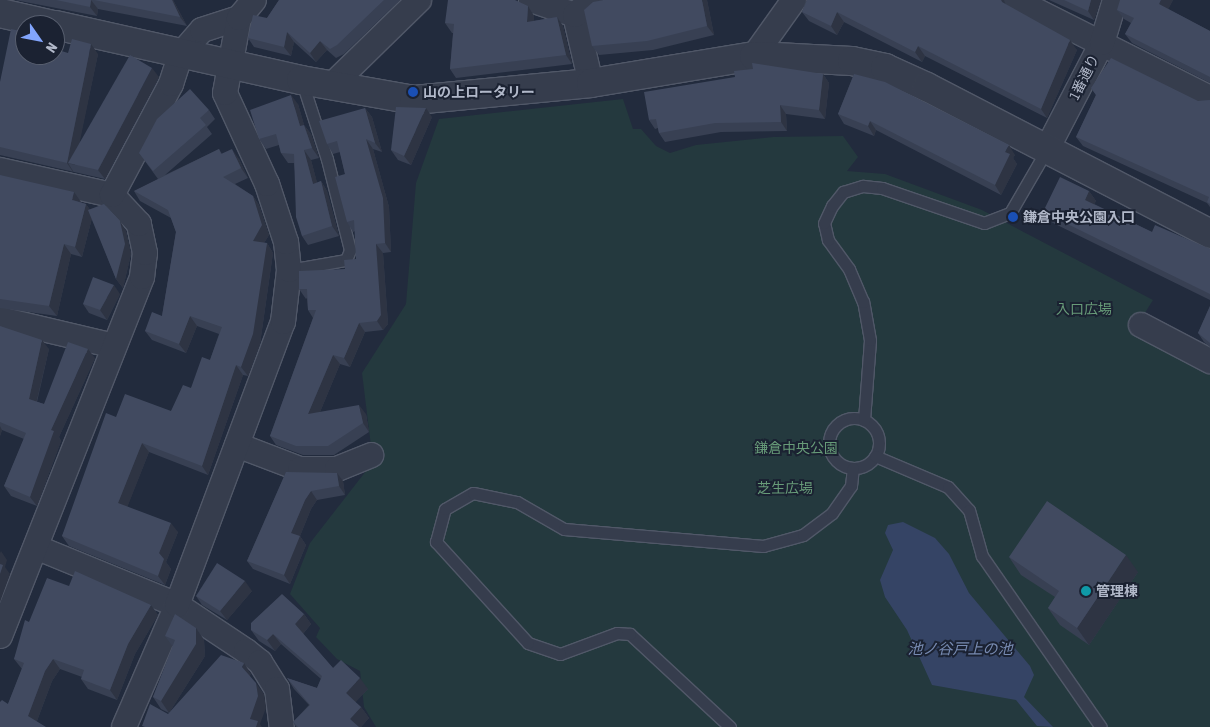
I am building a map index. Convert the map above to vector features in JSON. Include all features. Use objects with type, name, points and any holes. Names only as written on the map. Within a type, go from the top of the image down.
[{"type":"street","points":[[124,727],[177,605],[283,322],[289,270],[275,206],[225,93],[228,63],[239,18],[254,0]]},
{"type":"street","points":[[331,86],[419,0]]},
{"type":"street","points":[[531,0],[583,8],[591,83]]},
{"type":"street","points":[[754,56],[794,0]]},
{"type":"street","points":[[1015,0],[1210,98]]},
{"type":"street","name":"1番通り","points":[[1046,151],[1102,43],[1115,0]]},
{"type":"street","points":[[0,13],[15,16]]},
{"type":"street","points":[[112,195],[171,84],[181,54],[202,30],[239,18]]},
{"type":"street","points":[[65,28],[301,80],[414,100],[591,83],[754,56],[798,55],[885,68],[1210,234]]},
{"type":"street","points":[[0,170],[112,195],[140,224],[145,253],[142,277],[38,548],[0,636]]},
{"type":"street","points":[[0,319],[114,346]]},
{"type":"street","points":[[1140,325],[1210,362]]},
{"type":"street","points":[[237,445],[300,469],[337,469],[371,455]]},
{"type":"street","points":[[38,548],[177,605],[260,662],[277,689],[282,727]]},
{"type":"lane","points":[[289,270],[346,260],[350,250],[327,159],[301,80]]},
{"type":"lane","points":[[864,420],[870,340],[863,302],[849,269],[828,240],[824,223],[832,206],[843,192],[863,186],[882,188],[984,223],[1010,213],[1046,151]]},
{"type":"lane","points":[[842,420],[864,420],[876,431],[875,456],[866,464],[853,468],[832,455],[829,439],[842,420]]},
{"type":"lane","points":[[875,456],[948,487],[969,510],[982,556],[1101,727]]},
{"type":"lane","points":[[730,727],[630,634],[618,633],[560,654],[528,643],[436,542],[445,509],[473,493],[517,502],[564,529],[763,546],[803,535],[832,513],[851,486],[853,468]]},
{"type":"green space","name":"鎌倉中央公園","points":[[623,99],[633,129],[641,129],[656,146],[670,153],[696,145],[773,137],[843,136],[858,157],[847,171],[885,174],[982,210],[1153,300],[1143,316],[1210,370],[1210,727],[376,727],[364,707],[360,671],[337,659],[316,637],[320,628],[290,594],[310,543],[373,462],[362,373],[406,304],[416,183],[439,119]]},
{"type":"water","name":"池ノ谷戸上の池","points":[[903,522],[935,538],[949,554],[969,593],[1030,666],[1034,675],[1024,697],[1053,727],[1037,726],[1016,700],[932,685],[907,630],[885,597],[880,580],[893,550],[885,533],[888,525]]},
{"type":"building","points":[[56,0],[91,0],[90,7]]},
{"type":"building","points":[[94,0],[172,0],[180,17]]},
{"type":"building","points":[[279,0],[384,0],[337,45],[330,49],[320,41],[310,53],[287,32],[284,47],[248,38],[253,15],[267,18]]},
{"type":"building","points":[[448,0],[515,0],[528,6],[527,22],[557,17],[566,55],[450,69],[454,24],[445,23]]},
{"type":"building","points":[[604,0],[702,0],[707,26],[647,41],[592,46],[584,10],[593,2]]},
{"type":"building","points":[[807,0],[1001,0],[1070,40],[1041,109],[918,46],[915,52],[837,12],[831,26],[802,12]]},
{"type":"building","points":[[1064,0],[1091,0],[1088,11]]},
{"type":"building","points":[[1120,0],[1161,0],[1159,4],[1210,31],[1210,77],[1125,34],[1134,18],[1117,10]]},
{"type":"building","points":[[11,29],[15,30],[15,65],[65,65],[65,52],[68,53],[72,39],[91,44],[67,163],[0,147],[0,82]]},
{"type":"building","points":[[130,55],[152,68],[98,170],[68,163]]},
{"type":"building","points":[[1111,58],[1198,101],[1210,100],[1210,204],[1207,202],[1209,197],[1076,137],[1096,95],[1091,88]]},
{"type":"building","points":[[752,63],[823,74],[819,110],[780,105],[781,122],[715,123],[659,133],[656,119],[649,120],[644,92],[735,77],[734,71],[753,69]]},
{"type":"building","points":[[854,74],[885,82],[1009,145],[1005,152],[1010,154],[995,185],[870,121],[868,126],[838,114]]},
{"type":"building","points":[[190,89],[209,110],[200,118],[206,125],[153,171],[139,153],[157,119]]},
{"type":"building","points":[[291,95],[300,126],[304,125],[312,148],[304,150],[313,184],[321,181],[332,226],[302,236],[296,217],[294,154],[281,153],[276,134],[259,139],[250,110]]},
{"type":"building","points":[[396,107],[426,108],[404,156],[391,150]]},
{"type":"building","points":[[365,108],[375,143],[366,139],[383,198],[385,243],[376,244],[381,315],[377,321],[359,323],[344,358],[333,355],[308,414],[359,405],[363,423],[328,446],[296,446],[270,436],[316,310],[308,310],[307,289],[299,289],[299,271],[345,269],[344,260],[356,259],[354,220],[347,222],[335,177],[345,174],[337,141],[327,144],[319,121]]},
{"type":"building","points":[[219,149],[221,154],[232,149],[241,168],[223,177],[253,196],[262,225],[253,241],[267,243],[253,334],[241,367],[236,365],[202,466],[142,443],[118,503],[171,523],[159,553],[164,559],[158,576],[62,536],[106,413],[116,417],[125,394],[171,411],[183,385],[191,388],[202,357],[210,360],[222,327],[190,316],[179,344],[145,331],[152,312],[162,316],[176,232],[168,210],[134,191]]},
{"type":"building","points":[[0,175],[74,192],[72,200],[86,204],[75,247],[64,244],[49,306],[0,299]]},
{"type":"building","points":[[1060,177],[1089,191],[1085,200],[1152,232],[1155,225],[1210,249],[1210,294],[1043,212]]},
{"type":"building","points":[[104,204],[120,221],[125,244],[116,279],[88,210]]},
{"type":"building","points":[[93,277],[114,285],[100,310],[83,304]]},
{"type":"building","points":[[1210,306],[1210,343],[1198,333]]},
{"type":"building","points":[[0,326],[42,340],[29,399],[44,404],[68,342],[88,349],[51,430],[54,431],[30,497],[4,486],[26,433],[0,422]]},
{"type":"building","points":[[286,472],[337,473],[339,486],[311,491],[305,500],[291,533],[300,536],[284,575],[247,561]]},
{"type":"building","name":"管理棟","points":[[1047,501],[1126,555],[1077,628],[1048,608],[1059,591],[1009,557]]},
{"type":"building","points":[[217,563],[245,581],[220,611],[196,596]]},
{"type":"building","points":[[75,571],[151,605],[128,644],[110,690],[81,679],[84,670],[53,659],[45,671],[28,716],[46,727],[0,727],[0,702],[2,700],[8,704],[24,663],[14,659],[25,620],[29,622],[47,578],[69,586]]},
{"type":"building","points":[[282,594],[304,614],[295,624],[333,668],[341,660],[360,678],[346,693],[361,707],[350,719],[359,727],[298,727],[293,722],[310,705],[287,678],[317,688],[322,676],[273,634],[267,640],[251,630],[251,623]]},
{"type":"building","points":[[175,614],[196,628],[196,644],[161,701],[153,697],[175,640],[165,636]]},
{"type":"building","points":[[221,655],[244,663],[242,667],[256,683],[258,696],[250,719],[258,721],[256,727],[142,726],[150,704],[168,714]]},
{"type":"place","name":"山の上ロータリー","points":[[413,92]]},
{"type":"place","name":"鎌倉中央公園入口","points":[[1013,217]]},
{"type":"place","name":"管理棟","points":[[1086,591]]},
{"type":"park label","name":"入口広場","points":[[1084,309]]},
{"type":"park label","name":"芝生広場","points":[[785,488]]}]
